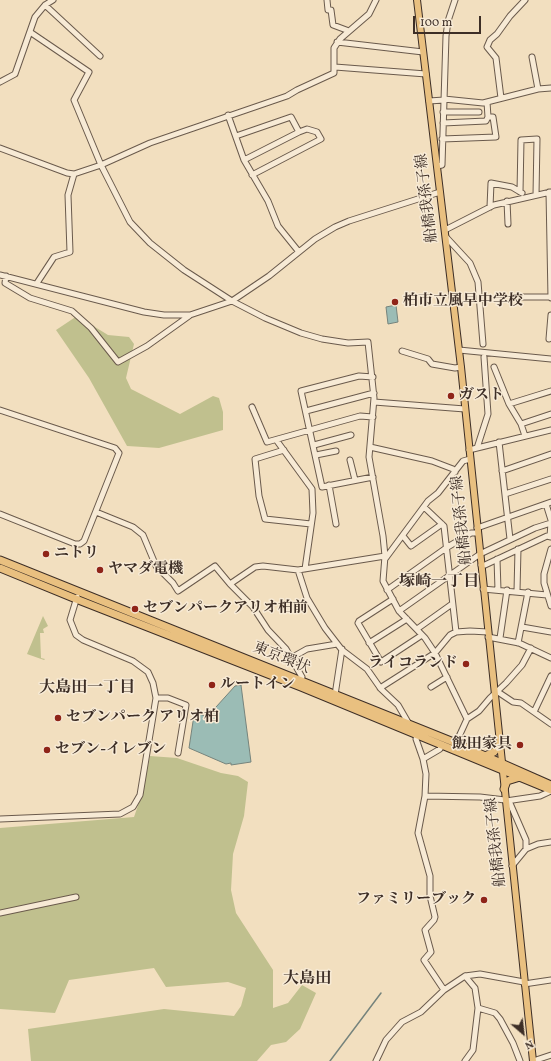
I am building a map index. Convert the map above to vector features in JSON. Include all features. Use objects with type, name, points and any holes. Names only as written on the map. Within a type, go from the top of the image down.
[{"type":"highway","name":"東京環状","points":[[0,560],[78,596],[417,735],[551,785]]},
{"type":"highway","name":"東京環状","points":[[0,568],[78,596],[301,681],[456,743],[485,756],[520,777],[551,791]]},
{"type":"highway","points":[[485,756],[494,752],[500,744]]},
{"type":"highway","points":[[504,789],[507,782],[520,777]]},
{"type":"main road","name":"船橋我孫子線","points":[[417,0],[462,367],[477,530],[496,693],[504,789],[533,1061]]},
{"type":"street","points":[[0,82],[15,74],[35,17],[45,5],[53,0]]},
{"type":"street","points":[[327,0],[328,10],[331,10],[333,25],[349,31]]},
{"type":"street","points":[[0,148],[61,172],[74,174],[101,165],[150,143],[287,96],[334,73],[334,48],[349,31],[369,14],[376,0]]},
{"type":"street","points":[[437,166],[442,165],[446,36],[448,21],[455,0]]},
{"type":"street","points":[[502,98],[496,58],[487,47],[490,40],[497,34],[510,16],[525,0]]},
{"type":"street","points":[[45,5],[100,56]]},
{"type":"street","points":[[30,32],[89,72],[74,100],[101,165],[130,222],[150,243],[184,270],[232,301],[265,318],[301,333],[322,339],[348,343],[368,342],[374,393],[369,456],[383,536],[383,581],[399,611],[417,629],[434,653],[467,719]]},
{"type":"street","points":[[338,42],[423,52]]},
{"type":"street","points":[[532,57],[538,89]]},
{"type":"street","points":[[335,67],[426,74]]},
{"type":"street","points":[[429,101],[444,100],[487,102],[538,89],[551,88]]},
{"type":"street","points":[[443,123],[486,121],[488,117],[487,102]]},
{"type":"street","points":[[443,112],[479,112]]},
{"type":"street","points":[[228,115],[244,160],[268,201],[278,226],[299,252]]},
{"type":"street","points":[[236,136],[291,117],[299,132]]},
{"type":"street","points":[[442,139],[496,137],[493,117],[488,117]]},
{"type":"street","points":[[244,160],[307,129],[317,132],[321,139],[252,175]]},
{"type":"street","points":[[520,192],[521,140],[537,139],[536,195]]},
{"type":"street","points":[[37,283],[54,257],[70,252],[68,195],[74,174]]},
{"type":"street","points":[[490,207],[491,183],[512,187],[528,197]]},
{"type":"street","points":[[6,276],[5,283],[30,298],[72,312],[92,328],[118,362],[148,346],[190,315],[232,301],[269,276],[315,239],[349,221],[440,192]]},
{"type":"street","points":[[445,230],[490,207],[507,201],[550,192],[551,297],[518,297]]},
{"type":"street","points":[[507,201],[508,224]]},
{"type":"street","points":[[446,237],[470,263],[478,282],[483,344]]},
{"type":"street","points":[[0,275],[37,283],[144,312],[164,315],[190,315]]},
{"type":"street","points":[[549,338],[551,315]]},
{"type":"street","points":[[459,350],[526,355],[551,359]]},
{"type":"street","points":[[402,351],[428,359],[432,364],[455,368],[462,367]]},
{"type":"street","points":[[477,448],[488,414],[484,357]]},
{"type":"street","points":[[494,367],[509,404],[521,424],[525,436]]},
{"type":"street","points":[[372,477],[322,487],[311,431],[301,391],[359,376],[373,377]]},
{"type":"street","points":[[509,404],[551,391]]},
{"type":"street","points":[[306,411],[374,393]]},
{"type":"street","points":[[374,402],[465,409]]},
{"type":"street","points":[[252,407],[267,442],[276,441],[360,416],[373,417]]},
{"type":"street","points":[[0,410],[117,449],[118,455],[84,541],[80,544],[75,544],[0,514]]},
{"type":"street","points":[[521,424],[551,414]]},
{"type":"street","points":[[469,450],[525,436],[536,436],[551,430]]},
{"type":"street","points":[[314,445],[351,435]]},
{"type":"street","points":[[276,441],[312,489],[313,513],[305,568]]},
{"type":"street","points":[[499,442],[510,540]]},
{"type":"street","points":[[370,447],[432,461],[453,469],[455,472]]},
{"type":"street","points":[[284,450],[255,459],[259,496],[265,520],[311,524]]},
{"type":"street","points":[[316,455],[336,451]]},
{"type":"street","points":[[502,471],[551,454]]},
{"type":"street","points":[[230,584],[256,567],[263,566],[298,570],[384,558],[463,461],[470,459]]},
{"type":"street","points":[[350,460],[355,480]]},
{"type":"street","points":[[505,494],[551,479]]},
{"type":"street","points":[[329,486],[336,524]]},
{"type":"street","points":[[388,590],[446,548],[471,533],[548,503],[551,519],[551,536],[481,565]]},
{"type":"street","points":[[424,507],[444,526],[456,632]]},
{"type":"street","points":[[96,512],[133,528],[143,535],[156,566],[173,583],[177,591],[180,591],[215,566],[230,584],[253,607],[268,630],[291,658],[302,676],[301,681]]},
{"type":"street","points":[[399,611],[480,554],[550,523]]},
{"type":"street","points":[[403,536],[411,546],[442,524]]},
{"type":"street","points":[[517,591],[518,549]]},
{"type":"street","points":[[551,549],[544,574],[544,583],[551,606]]},
{"type":"street","points":[[497,559],[498,590]]},
{"type":"street","points":[[298,570],[310,604],[338,644],[367,670],[380,688],[398,705],[409,724]]},
{"type":"street","points":[[484,589],[547,594]]},
{"type":"street","points":[[500,638],[507,590]]},
{"type":"street","points":[[518,643],[528,592]]},
{"type":"street","points":[[0,819],[112,814],[125,812],[133,807],[140,795],[156,698],[155,689],[151,677],[142,666],[76,635],[70,620],[78,596]]},
{"type":"street","points":[[393,599],[359,621],[358,625],[381,662],[422,635]]},
{"type":"street","points":[[417,629],[452,604]]},
{"type":"street","points":[[369,643],[407,619]]},
{"type":"street","points":[[522,627],[551,632]]},
{"type":"street","points":[[380,688],[434,653],[450,635],[456,632],[470,631],[488,634],[518,643],[551,658]]},
{"type":"street","points":[[291,658],[307,649],[338,644]]},
{"type":"street","points":[[456,743],[467,719],[479,712],[522,665],[531,648]]},
{"type":"street","points":[[335,695],[342,649]]},
{"type":"street","points":[[534,712],[549,687],[551,676]]},
{"type":"street","points":[[431,687],[447,677]]},
{"type":"street","points":[[496,693],[514,702],[521,703],[551,724]]},
{"type":"street","points":[[156,698],[172,699],[186,705],[178,753]]},
{"type":"street","points":[[417,735],[416,739],[423,759],[426,774],[425,796],[418,833],[430,876],[430,896],[435,917],[424,930],[431,952],[424,960],[444,990]]},
{"type":"street","points":[[423,759],[440,750],[442,744]]},
{"type":"street","points":[[425,796],[473,797],[506,801],[540,796],[551,791]]},
{"type":"street","points":[[506,801],[526,840],[526,849]]},
{"type":"street","points":[[512,866],[526,849],[538,844],[551,842]]},
{"type":"street","points":[[0,913],[76,897]]},
{"type":"street","points":[[376,1061],[378,1054],[392,1031],[402,1022],[421,1012],[444,990],[465,976],[480,974],[524,983],[551,980]]},
{"type":"street","points":[[465,976],[475,988],[478,1008],[472,1050],[465,1061]]},
{"type":"street","points":[[478,1008],[495,1013],[513,1043],[520,1061]]},
{"type":"street","points":[[533,1061],[551,1055]]},
{"type":"green space","points":[[77,316],[108,335],[129,337],[134,344],[126,378],[131,389],[180,414],[213,396],[219,398],[223,412],[223,430],[159,448],[127,446],[89,378],[56,330]]},
{"type":"green space","points":[[43,616],[48,626],[43,629],[44,633],[40,633],[41,658],[45,659],[44,660],[27,654]]},
{"type":"green space","points":[[150,756],[177,758],[221,773],[238,776],[248,782],[244,816],[233,854],[231,890],[236,913],[273,970],[273,1008],[288,1003],[302,985],[316,993],[300,1029],[286,1042],[271,1045],[257,1061],[31,1061],[28,1029],[164,1009],[234,1016],[241,1006],[246,988],[228,982],[166,987],[154,968],[69,980],[55,1013],[0,1009],[0,828],[134,817],[143,791]]},
{"type":"water","points":[[396,305],[398,322],[388,324],[386,307]]},
{"type":"water","points":[[241,685],[251,762],[231,765],[231,763],[226,764],[189,748],[194,715],[198,713],[207,717],[235,686]]},
{"type":"waterway","points":[[330,1061],[381,993]]},
{"type":"place","name":"柏市立風早中学校","points":[[395,302]]},
{"type":"place","name":"ガスト","points":[[451,396]]},
{"type":"place","name":"ニトリ","points":[[46,554]]},
{"type":"place","name":"ヤマダ電機","points":[[100,570]]},
{"type":"place","name":"セブンパークアリオ柏前","points":[[135,609]]},
{"type":"place","name":"ライコランド","points":[[466,664]]},
{"type":"place","name":"ルートイン","points":[[212,685]]},
{"type":"place","name":"セブンパーク アリオ柏","points":[[58,718]]},
{"type":"place","name":"飯田家具","points":[[520,745]]},
{"type":"place","name":"セブン-イレブン","points":[[47,750]]},
{"type":"place","name":"ファミリーブック","points":[[484,900]]},
{"type":"district","name":"塚崎一丁目","points":[[439,583]]},
{"type":"district","name":"大島田一丁目","points":[[87,689]]},
{"type":"district","name":"大島田","points":[[307,980]]}]
